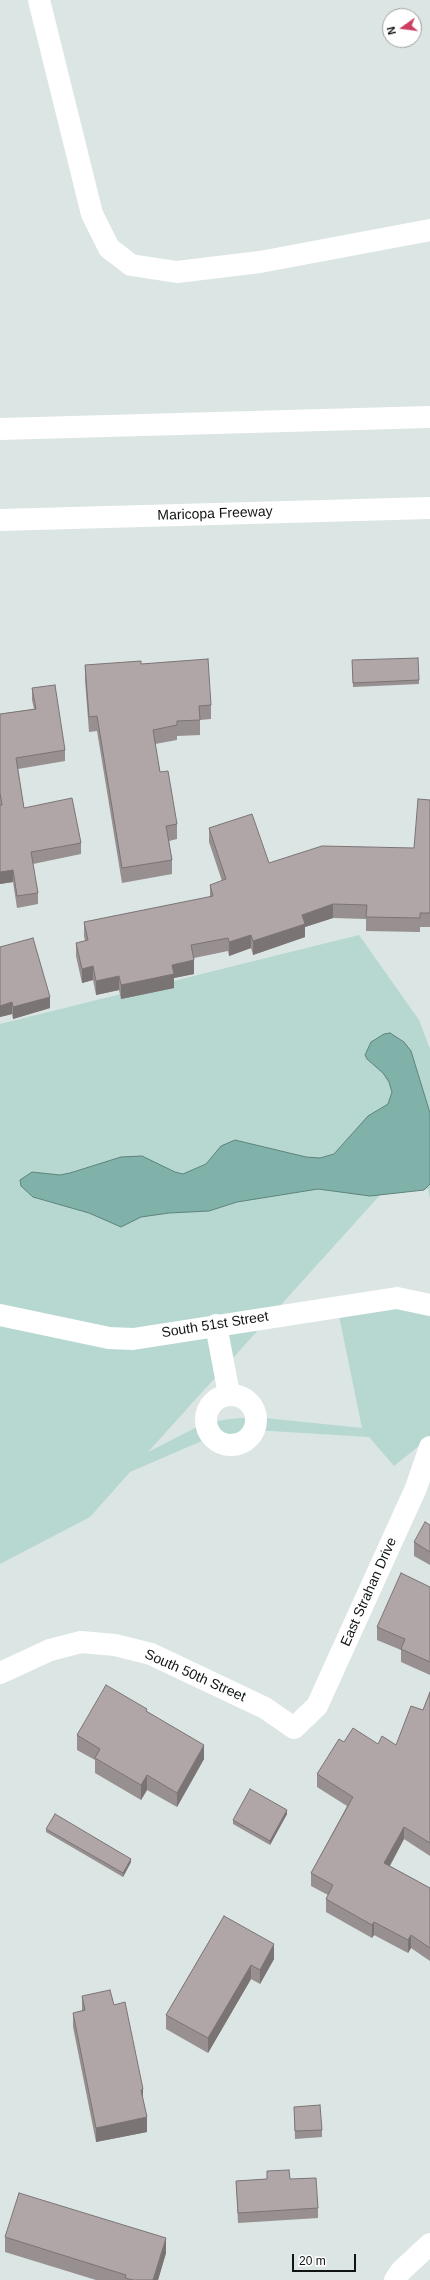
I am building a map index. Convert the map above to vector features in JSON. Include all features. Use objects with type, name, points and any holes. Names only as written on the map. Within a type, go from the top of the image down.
[{"type":"main road","points":[[39,0],[92,214],[109,248],[131,265],[178,272],[260,262],[430,230]]},
{"type":"main road","points":[[0,429],[430,417]]},
{"type":"main road","name":"Maricopa Freeway","points":[[0,520],[430,508]]},
{"type":"main road","name":"South 51st Street","points":[[0,1315],[109,1338],[125,1339],[397,1298],[430,1305]]},
{"type":"main road","points":[[216,1325],[229,1394]]},
{"type":"main road","name":"East Strahan Drive","points":[[294,1728],[317,1706],[416,1488],[430,1447]]},
{"type":"main road","name":"South 50th Street","points":[[0,1674],[50,1650],[80,1642],[115,1645],[151,1654],[265,1708],[294,1728]]},
{"type":"main road","points":[[395,2280],[401,2271],[430,2244]]},
{"type":"shaded area","points":[[359,935],[419,1020],[430,1049],[430,1198],[428,1189],[381,1194],[148,1452],[205,1423],[230,1419],[256,1417],[362,1428],[337,1306],[430,1305],[430,1437],[394,1466],[369,1437],[254,1430],[211,1437],[130,1472],[90,1517],[0,1564],[0,1024]]},
{"type":"shaded area","points":[[390,1033],[404,1042],[411,1051],[430,1113],[430,1184],[424,1190],[370,1196],[318,1189],[237,1202],[209,1211],[169,1213],[141,1217],[121,1227],[89,1213],[33,1197],[21,1186],[20,1180],[32,1172],[60,1175],[121,1157],[142,1156],[175,1172],[183,1174],[206,1164],[221,1146],[235,1140],[306,1157],[320,1158],[334,1154],[368,1116],[388,1104],[392,1092],[389,1082],[383,1073],[367,1059],[365,1055],[371,1042],[384,1034]]},
{"type":"building","points":[[418,658],[419,680],[353,683],[352,660]]},
{"type":"building","points":[[208,659],[211,705],[199,706],[200,720],[177,721],[177,725],[153,730],[160,772],[168,771],[177,824],[166,826],[172,860],[122,868],[97,716],[89,717],[85,665],[141,661],[141,664]]},
{"type":"building","points":[[55,685],[65,750],[16,758],[24,808],[72,798],[81,843],[31,852],[38,893],[17,896],[13,870],[0,872],[0,805],[2,805],[0,793],[0,714],[36,709],[32,688]]},
{"type":"building","points":[[418,799],[430,800],[430,913],[420,913],[420,918],[366,917],[367,905],[333,904],[302,915],[305,924],[253,941],[251,935],[229,942],[228,938],[191,945],[194,960],[172,965],[174,974],[121,985],[119,976],[96,981],[93,966],[82,969],[76,943],[88,940],[84,922],[213,896],[210,885],[226,879],[209,828],[252,814],[269,863],[322,846],[414,848]]},
{"type":"building","points":[[33,938],[50,997],[13,1007],[12,1002],[0,1006],[0,947]]},
{"type":"building","points":[[425,1522],[430,1525],[430,1552],[414,1542]]},
{"type":"building","points":[[401,1573],[430,1587],[430,1662],[401,1649],[405,1639],[377,1627]]},
{"type":"building","points":[[106,1685],[147,1709],[146,1711],[204,1745],[177,1793],[147,1775],[141,1785],[95,1758],[100,1749],[77,1735]]},
{"type":"building","points":[[430,1692],[430,1843],[404,1827],[384,1863],[430,1888],[430,1948],[411,1935],[408,1940],[374,1922],[372,1925],[326,1899],[333,1885],[311,1873],[353,1797],[317,1774],[339,1739],[344,1742],[353,1728],[378,1744],[382,1736],[396,1745],[411,1706],[423,1710]]},
{"type":"building","points":[[250,1789],[287,1810],[270,1841],[233,1820]]},
{"type":"building","points":[[55,1814],[131,1859],[123,1873],[46,1829]]},
{"type":"building","points":[[224,1916],[274,1944],[260,1970],[251,1965],[208,2038],[166,2015]]},
{"type":"building","points":[[110,1990],[114,2005],[125,2002],[143,2089],[141,2090],[147,2117],[96,2128],[73,2013],[85,2010],[82,1996]]},
{"type":"building","points":[[320,2105],[322,2130],[295,2131],[294,2107]]},
{"type":"building","points":[[289,2170],[290,2179],[316,2178],[318,2208],[238,2213],[236,2181],[267,2179],[267,2171]]},
{"type":"building","points":[[19,2193],[166,2238],[153,2280],[133,2280],[125,2278],[126,2275],[5,2237]]}]
